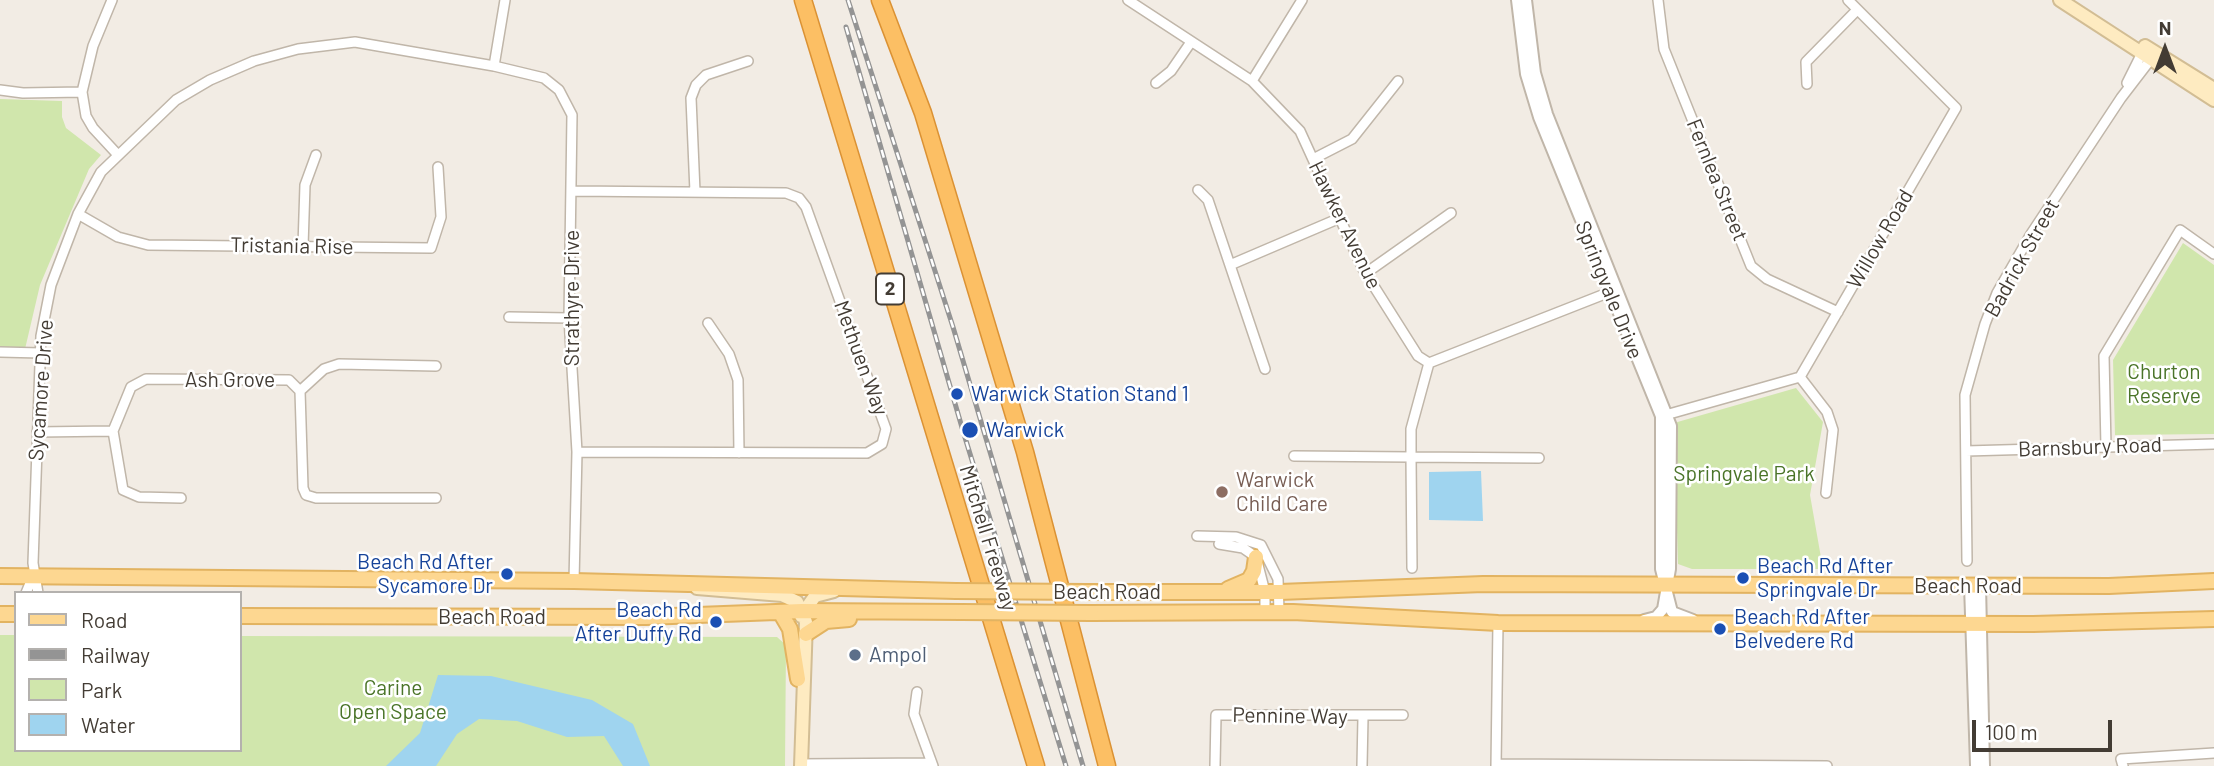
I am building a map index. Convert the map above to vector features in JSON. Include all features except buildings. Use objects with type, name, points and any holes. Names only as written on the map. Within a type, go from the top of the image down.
[{"type":"highway","points":[[794,0],[817,50]]},
{"type":"highway","name":"Mitchell Freeway","points":[[803,0],[1036,766]]},
{"type":"highway","points":[[880,0],[923,113]]},
{"type":"highway","points":[[890,0],[1025,452],[1107,766]]},
{"type":"main road","points":[[2060,0],[2214,89]]},
{"type":"main road","points":[[2074,0],[2214,100]]},
{"type":"main road","points":[[1220,592],[1249,580],[1254,571],[1256,557]]},
{"type":"main road","name":"Beach Road","points":[[0,576],[574,581],[846,589],[1086,592],[1273,592],[1471,584],[2109,586],[2214,581]]},
{"type":"main road","points":[[681,584],[711,592],[782,595],[797,602],[802,611],[806,634],[801,700],[801,765]]},
{"type":"main road","points":[[798,679],[799,622],[802,611],[820,593],[846,589]]},
{"type":"main road","name":"Beach Road","points":[[242,616],[646,617],[802,611],[1272,612],[1498,623],[1976,624],[2214,619]]},
{"type":"main road","points":[[780,612],[790,629],[801,700]]},
{"type":"main road","points":[[806,634],[826,621],[924,612]]},
{"type":"street","points":[[112,0],[93,46],[82,92],[86,116],[93,128],[118,155]]},
{"type":"street","points":[[494,66],[505,0]]},
{"type":"street","name":"Hawker Avenue","points":[[1128,0],[1252,81],[1300,131],[1366,273],[1418,356],[1429,363]]},
{"type":"street","points":[[1252,81],[1302,0]]},
{"type":"street","name":"Springvale Drive","points":[[1517,0],[1531,92],[1665,415],[1661,569],[1672,612],[1691,620],[1713,623]]},
{"type":"street","name":"Springvale Drive","points":[[1526,0],[1539,90],[1612,291]]},
{"type":"street","name":"Fernlea Street","points":[[1658,0],[1664,49],[1751,266],[1767,279],[1838,312]]},
{"type":"street","name":"Willow Road","points":[[1800,377],[1956,108],[1848,0]]},
{"type":"street","points":[[1807,84],[1806,61],[1857,10]]},
{"type":"street","name":"Sycamore Drive","points":[[37,591],[33,576],[37,432],[41,353],[51,285],[78,214],[101,172],[176,100],[211,79],[254,61],[298,49],[355,42],[494,66]]},
{"type":"street","points":[[1156,83],[1171,71],[1191,42]]},
{"type":"street","name":"Badrick Street","points":[[1967,561],[1967,387],[1975,352],[1997,293],[2031,234],[2149,53]]},
{"type":"street","points":[[695,192],[691,98],[696,85],[706,75],[748,61]]},
{"type":"street","name":"Strathyre Drive","points":[[494,66],[544,78],[565,97],[572,124],[569,318],[577,452],[574,581]]},
{"type":"street","points":[[1313,159],[1352,139],[1398,81]]},
{"type":"street","points":[[0,90],[23,93],[82,92]]},
{"type":"street","points":[[303,246],[305,185],[316,155]]},
{"type":"street","name":"Tristania Rise","points":[[78,214],[118,237],[148,244],[431,248],[441,217],[438,167]]},
{"type":"street","points":[[1198,190],[1208,200],[1265,369]]},
{"type":"street","name":"Methuen Way","points":[[573,191],[786,192],[802,201],[886,429],[882,444],[870,452],[577,452]]},
{"type":"street","points":[[1366,273],[1451,213]]},
{"type":"street","points":[[1230,265],[1339,218]]},
{"type":"street","points":[[2106,447],[2104,356],[2180,230],[2214,254]]},
{"type":"street","points":[[1412,568],[1411,429],[1429,363],[1612,291]]},
{"type":"street","points":[[509,317],[569,318]]},
{"type":"street","points":[[708,323],[729,354],[738,380],[739,453]]},
{"type":"street","points":[[0,352],[41,353]]},
{"type":"street","points":[[300,391],[324,369],[339,365],[436,366]]},
{"type":"street","points":[[1665,415],[1800,377],[1828,412],[1833,430],[1826,493]]},
{"type":"street","name":"Ash Grove","points":[[113,431],[131,387],[146,379],[289,380],[300,391],[303,488],[306,495],[316,498],[436,498]]},
{"type":"street","points":[[37,432],[113,431],[123,490],[139,497],[181,498]]},
{"type":"street","name":"Barnsbury Road","points":[[1966,451],[2214,444]]},
{"type":"street","points":[[1294,456],[1539,458]]},
{"type":"street","points":[[1197,536],[1236,537],[1261,545],[1277,576],[1272,612]]},
{"type":"street","points":[[1219,544],[1243,548],[1256,557],[1273,592],[1272,612]]},
{"type":"street","name":"Sycamore Drive","points":[[27,591],[33,576]]},
{"type":"street","name":"Springvale Drive","points":[[1630,622],[1652,619],[1660,613],[1666,585]]},
{"type":"street","points":[[1975,585],[1977,766]]},
{"type":"street","points":[[1498,623],[1497,765],[1827,766]]},
{"type":"street","points":[[1976,624],[1984,766]]},
{"type":"street","points":[[801,765],[932,765],[915,714],[917,692]]},
{"type":"street","name":"Pennine Way","points":[[1214,766],[1216,715],[1404,715]]},
{"type":"street","name":"Pennine Way","points":[[1362,766],[1363,717]]},
{"type":"street","points":[[2123,766],[2121,759],[2214,753]]},
{"type":"green space","points":[[0,99],[62,101],[62,117],[66,128],[101,155],[89,169],[40,285],[25,349],[0,348]]},
{"type":"green space","name":"Churton Reserve","points":[[2183,243],[2214,265],[2214,434],[2115,435],[2113,360]]},
{"type":"green space","name":"Springvale Park","points":[[1796,388],[1823,422],[1810,495],[1823,569],[1692,569],[1678,564],[1674,423]]},
{"type":"green space","name":"Carine Open Space","points":[[0,635],[14,635],[14,752],[242,752],[242,636],[777,637],[786,645],[785,766],[0,766]]},
{"type":"water","points":[[1481,471],[1483,521],[1429,520],[1429,472]]},
{"type":"water","points":[[438,675],[491,676],[592,700],[633,724],[650,766],[623,766],[604,736],[567,737],[517,721],[479,719],[457,734],[436,766],[386,766],[420,733]]},
{"type":"railway","points":[[848,0],[953,327],[1083,766]]},
{"type":"railway","points":[[846,27],[963,431],[1066,766]]},
{"type":"place","name":"Warwick Station Stand 1","points":[[957,394]]},
{"type":"place","name":"Warwick","points":[[970,430]]},
{"type":"place","name":"Warwick Child Care","points":[[1222,492]]},
{"type":"place","name":"Beach Rd After Sycamore Dr","points":[[507,574]]},
{"type":"place","name":"Beach Rd After Springvale Dr","points":[[1743,578]]},
{"type":"place","name":"Beach Rd After Duffy Rd","points":[[716,622]]},
{"type":"place","name":"Beach Rd After Belvedere Rd","points":[[1720,629]]},
{"type":"place","name":"Ampol","points":[[855,655]]}]
